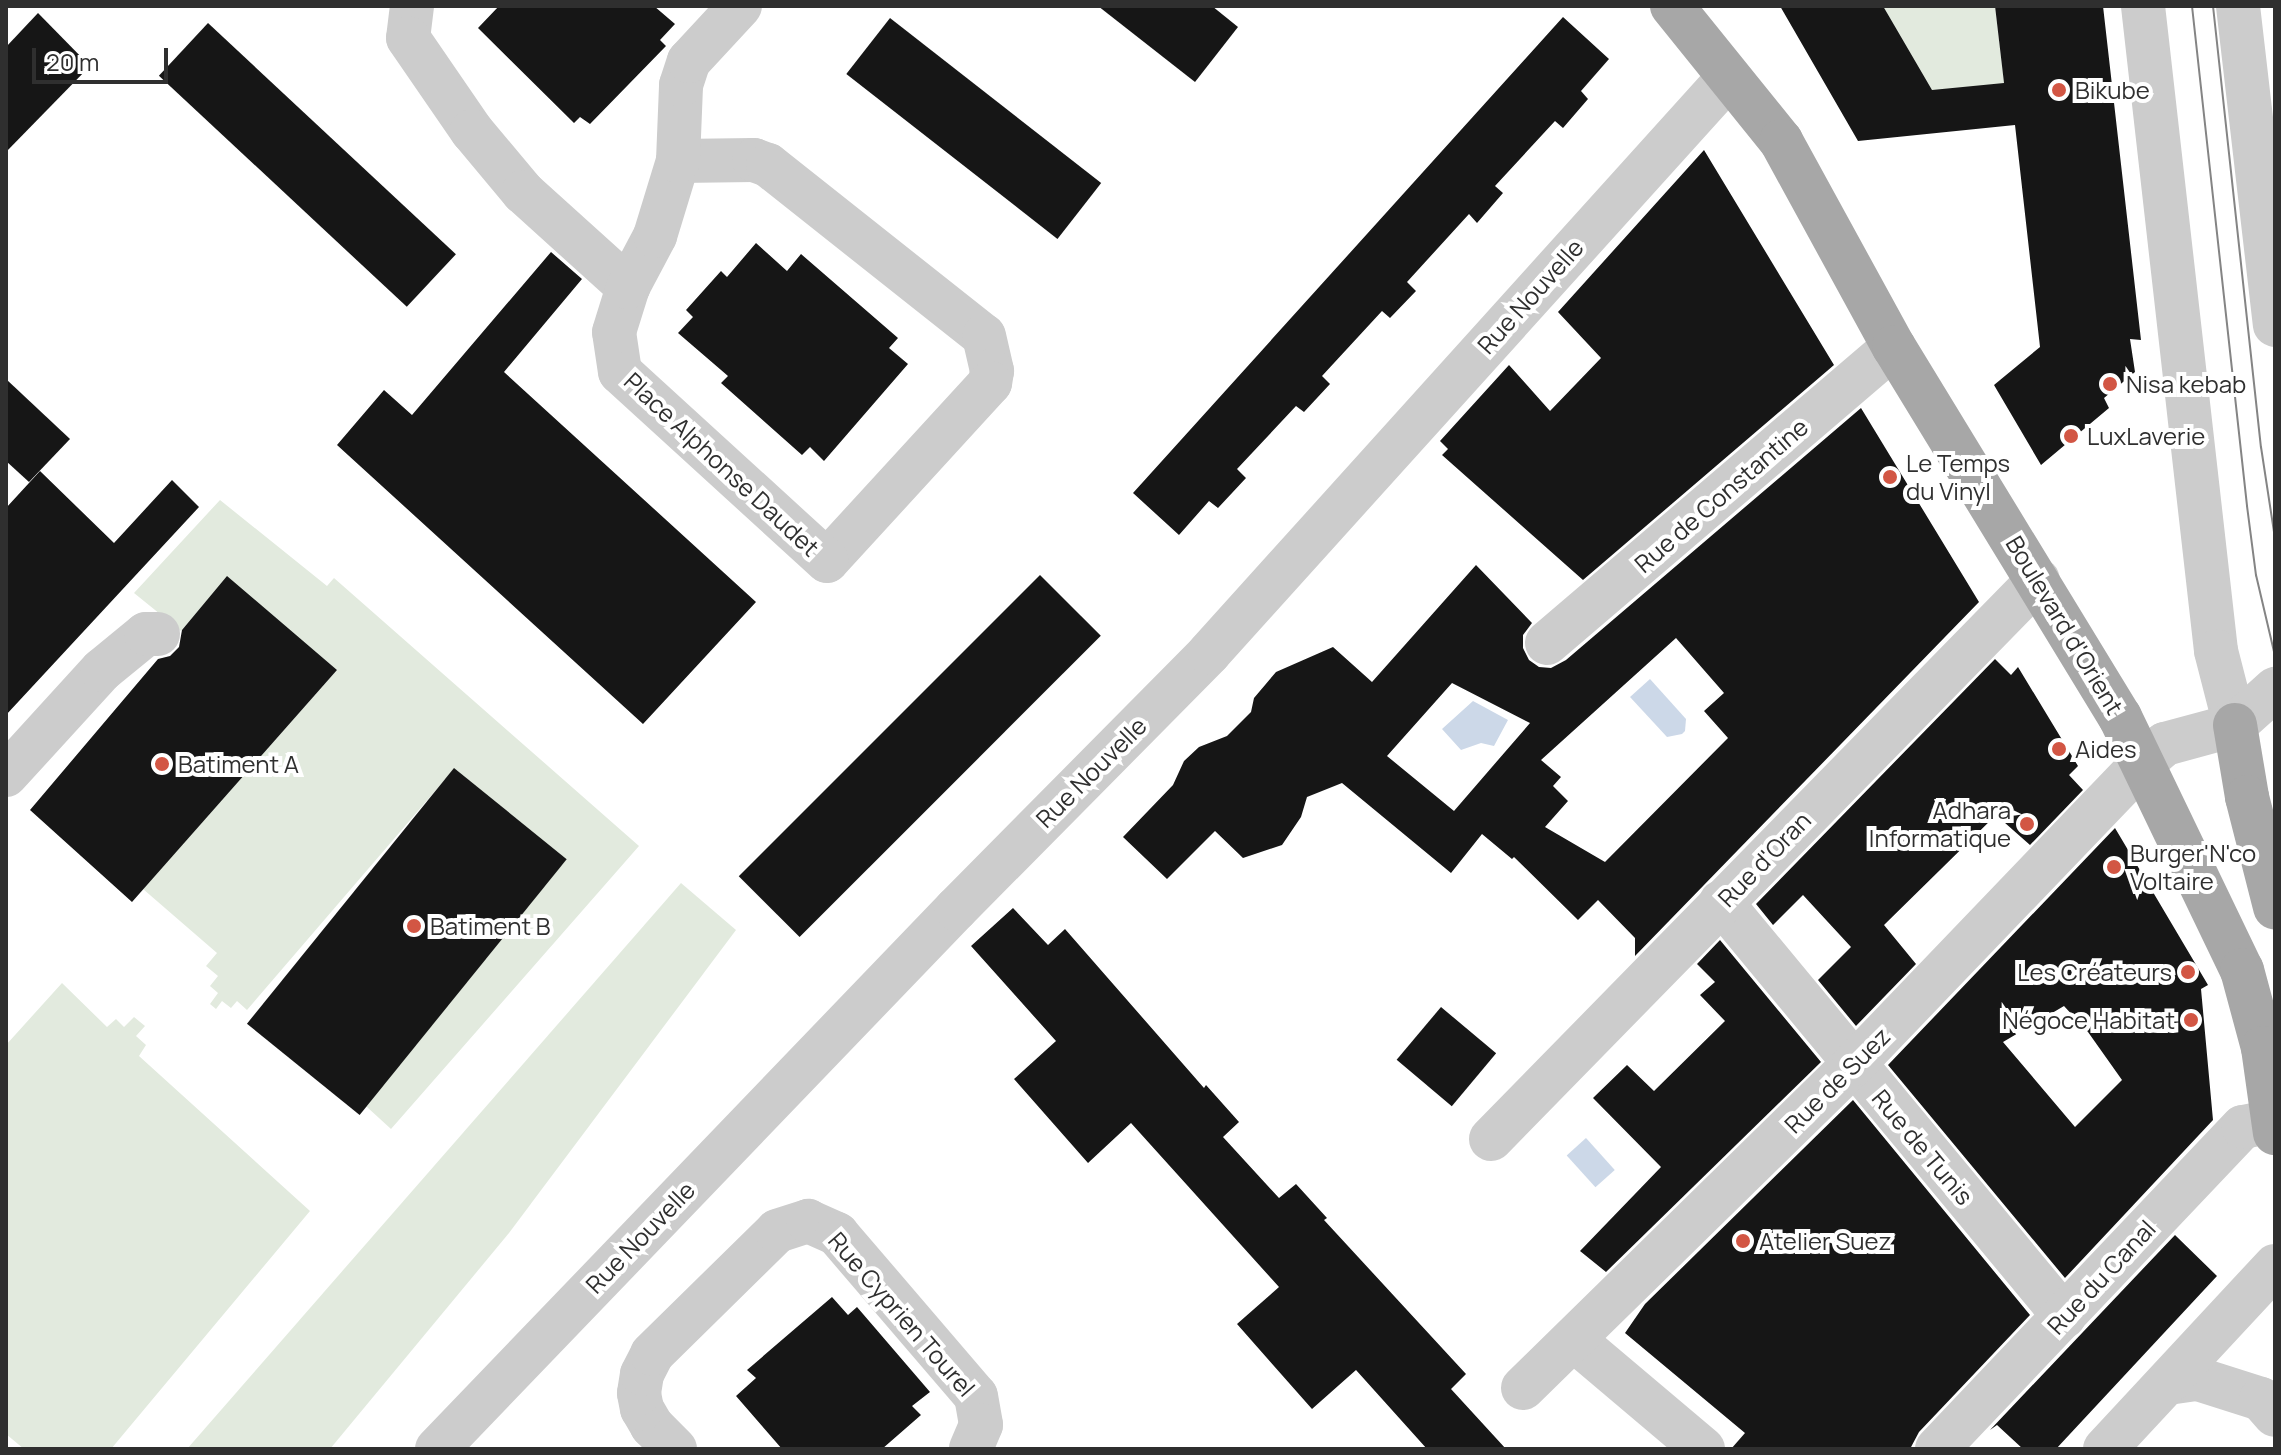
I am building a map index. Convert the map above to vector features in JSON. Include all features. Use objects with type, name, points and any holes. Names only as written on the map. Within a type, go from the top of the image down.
[{"type":"main road","name":"Boulevard d'Orient","points":[[1672,6],[1781,141],[1894,347],[2120,717],[2242,970],[2263,1048],[2274,1127]]},
{"type":"main road","points":[[2235,725],[2247,797],[2275,907]]},
{"type":"main road","points":[[2164,811],[2210,865],[2275,971]]},
{"type":"street","points":[[412,6],[408,38],[472,131],[523,192],[628,287]]},
{"type":"street","name":"Place Alphonse Daudet","points":[[678,161],[754,160],[768,165],[984,336],[992,371],[990,383],[827,561],[620,372],[614,332],[628,287],[655,236],[678,161],[681,85],[689,61],[740,6]]},
{"type":"street","points":[[2143,6],[2216,651],[2235,725],[2275,689]]},
{"type":"street","points":[[2238,6],[2275,325]]},
{"type":"street","name":"Rue Nouvelle","points":[[437,1449],[956,909],[1209,653],[1728,78]]},
{"type":"street","name":"Rue de Constantine","points":[[1547,643],[1894,347]]},
{"type":"street","name":"Rue d'Oran","points":[[1491,1139],[2038,580]]},
{"type":"street","points":[[6,775],[102,670],[146,634],[158,634]]},
{"type":"street","name":"Rue de Suez","points":[[1523,1388],[1854,1064],[2143,763],[2165,744],[2235,725]]},
{"type":"street","name":"Rue de Tunis","points":[[1721,902],[2064,1316]]},
{"type":"street","name":"Rue du Canal","points":[[1937,1449],[2243,1127],[2274,1127]]},
{"type":"street","name":"Rue Cyprien Tourel","points":[[675,1449],[652,1426],[642,1409],[639,1393],[642,1374],[652,1354],[777,1231],[808,1221],[837,1234],[976,1396],[981,1425],[971,1449]]},
{"type":"street","points":[[2105,1449],[2275,1266]]},
{"type":"street","points":[[1574,1340],[1703,1449]]},
{"type":"street","points":[[2168,1383],[2198,1379],[2261,1399],[2275,1415]]},
{"type":"shaded area","points":[[1883,6],[1995,6],[2009,124],[1930,90]]},
{"type":"shaded area","points":[[220,500],[327,586],[334,578],[639,846],[391,1129],[356,1097],[566,860],[454,769],[247,1010],[237,1001],[231,1008],[222,1001],[216,1009],[210,1004],[218,993],[210,986],[218,976],[206,966],[217,953],[143,889],[337,670],[227,577],[181,631],[134,593]]},
{"type":"shaded area","points":[[681,883],[736,930],[509,1233],[330,1449],[187,1449]]},
{"type":"shaded area","points":[[62,983],[107,1027],[116,1019],[124,1027],[134,1017],[145,1026],[136,1036],[146,1045],[139,1056],[310,1211],[111,1449],[24,1449],[6,1434],[6,1045]]},
{"type":"water","points":[[1650,679],[1686,719],[1682,734],[1667,737],[1630,697]]},
{"type":"water","points":[[1473,701],[1508,720],[1494,746],[1481,743],[1461,750],[1442,729]]},
{"type":"water","points":[[1586,1138],[1615,1170],[1595,1187],[1567,1155]]},
{"type":"building","points":[[499,6],[654,6],[675,24],[660,40],[666,46],[590,124],[580,117],[574,123],[478,28]]},
{"type":"building","points":[[1098,6],[1212,6],[1238,27],[1195,82]]},
{"type":"building","points":[[1780,6],[1883,6],[1932,90],[2004,83],[1995,6],[2103,6],[2141,340],[2130,339],[2135,372],[2104,398],[2109,408],[2041,465],[1994,385],[2040,347],[2015,125],[1858,141]]},
{"type":"building","points":[[38,13],[90,66],[6,152],[6,47]]},
{"type":"building","points":[[1563,17],[1609,59],[1581,91],[1588,99],[1563,128],[1555,121],[1495,186],[1503,193],[1477,223],[1469,214],[1407,282],[1416,291],[1390,318],[1382,311],[1322,376],[1330,384],[1304,412],[1296,406],[1237,469],[1246,478],[1218,508],[1209,501],[1179,535],[1133,493]]},
{"type":"building","points":[[890,18],[1101,183],[1057,239],[846,74]]},
{"type":"building","points":[[208,23],[456,254],[407,307],[159,76]]},
{"type":"building","points":[[1704,150],[1834,365],[1583,580],[1442,455],[1448,449],[1440,441],[1509,365],[1550,411],[1601,358],[1558,312]]},
{"type":"building","points":[[756,243],[787,271],[801,254],[898,338],[889,348],[908,364],[824,461],[810,447],[802,455],[721,383],[728,376],[678,333],[693,317],[686,310],[721,271],[727,277]]},
{"type":"building","points":[[551,252],[582,279],[504,372],[756,602],[643,724],[337,445],[384,390],[412,415]]},
{"type":"building","points":[[6,379],[70,439],[29,482],[6,461]]},
{"type":"building","points":[[1861,408],[1979,602],[1635,956],[1635,938],[1598,900],[1578,920],[1514,857],[1512,859],[1482,834],[1451,873],[1342,783],[1307,797],[1301,817],[1282,845],[1243,858],[1215,831],[1167,879],[1123,837],[1173,785],[1184,761],[1199,747],[1227,736],[1251,712],[1254,698],[1276,672],[1333,647],[1372,682],[1476,565],[1532,623],[1523,635],[1523,648],[1529,660],[1539,667],[1551,668],[1566,660]],"holes":[[[1676,638],[1724,693],[1704,711],[1728,738],[1605,862],[1545,827],[1568,801],[1553,786],[1561,777],[1541,760]],[[1452,683],[1530,723],[1454,811],[1387,756]]]},
{"type":"building","points":[[40,471],[114,543],[172,480],[199,507],[6,715],[6,508]]},
{"type":"building","points":[[1040,575],[1101,636],[800,937],[739,876]]},
{"type":"building","name":"Batiment A","points":[[227,576],[337,670],[132,902],[30,810],[158,659],[170,656],[179,647],[182,630]]},
{"type":"building","points":[[1995,659],[2011,675],[2018,667],[2078,766],[2069,775],[2083,790],[2030,845],[1996,815],[1884,925],[1916,964],[1856,1026],[1818,980],[1851,947],[1803,895],[1773,925],[1756,904]]},
{"type":"building","name":"Batiment B","points":[[454,768],[567,859],[360,1115],[247,1024]]},
{"type":"building","points":[[2115,828],[2208,985],[2201,989],[2213,1120],[2065,1278],[1888,1065]],"holes":[[[2064,1006],[2088,1032],[2122,1080],[2075,1127],[2003,1042]]]},
{"type":"building","points":[[1013,908],[1048,945],[1065,929],[1204,1088],[1206,1085],[1239,1122],[1223,1137],[1279,1198],[1296,1184],[1327,1218],[1324,1220],[1466,1374],[1451,1389],[1506,1449],[1427,1449],[1356,1370],[1312,1409],[1237,1324],[1279,1287],[1131,1123],[1088,1163],[1014,1079],[1056,1041],[971,946]]},
{"type":"building","points":[[1720,940],[1821,1062],[1606,1272],[1580,1251],[1661,1167],[1593,1098],[1627,1065],[1654,1091],[1725,1021],[1700,995],[1715,982],[1697,964]]},
{"type":"building","points":[[1441,1007],[1496,1053],[1452,1106],[1397,1060]]},
{"type":"building","points":[[1853,1100],[2030,1315],[1919,1432],[1910,1449],[1731,1449],[1745,1433],[1625,1333],[1645,1304]]},
{"type":"building","points":[[2175,1235],[2217,1276],[2056,1449],[2023,1449],[1997,1425],[1990,1430]]},
{"type":"building","points":[[832,1297],[848,1315],[857,1307],[930,1392],[912,1406],[921,1415],[882,1449],[782,1449],[736,1396],[756,1378],[747,1370]]},
{"type":"tram line","points":[[2192,6],[2247,506],[2256,575],[2275,656]]},
{"type":"tram line","points":[[2213,6],[2261,447],[2275,539]]},
{"type":"place","name":"Bikube","points":[[2059,90]]},
{"type":"place","name":"Nisa kebab","points":[[2110,384]]},
{"type":"place","name":"LuxLaverie","points":[[2071,436]]},
{"type":"place","name":"Le Temps du Vinyl","points":[[1890,477]]},
{"type":"place","name":"Aides","points":[[2059,749]]},
{"type":"place","name":"Batiment A","points":[[162,764]]},
{"type":"place","name":"Adhara Informatique","points":[[2027,824]]},
{"type":"place","name":"Burger'N'co Voltaire","points":[[2114,867]]},
{"type":"place","name":"Batiment B","points":[[414,926]]},
{"type":"place","name":"Les Créateurs","points":[[2188,972]]},
{"type":"place","name":"Négoce Habitat","points":[[2191,1020]]},
{"type":"place","name":"Atelier Suez","points":[[1743,1241]]}]
